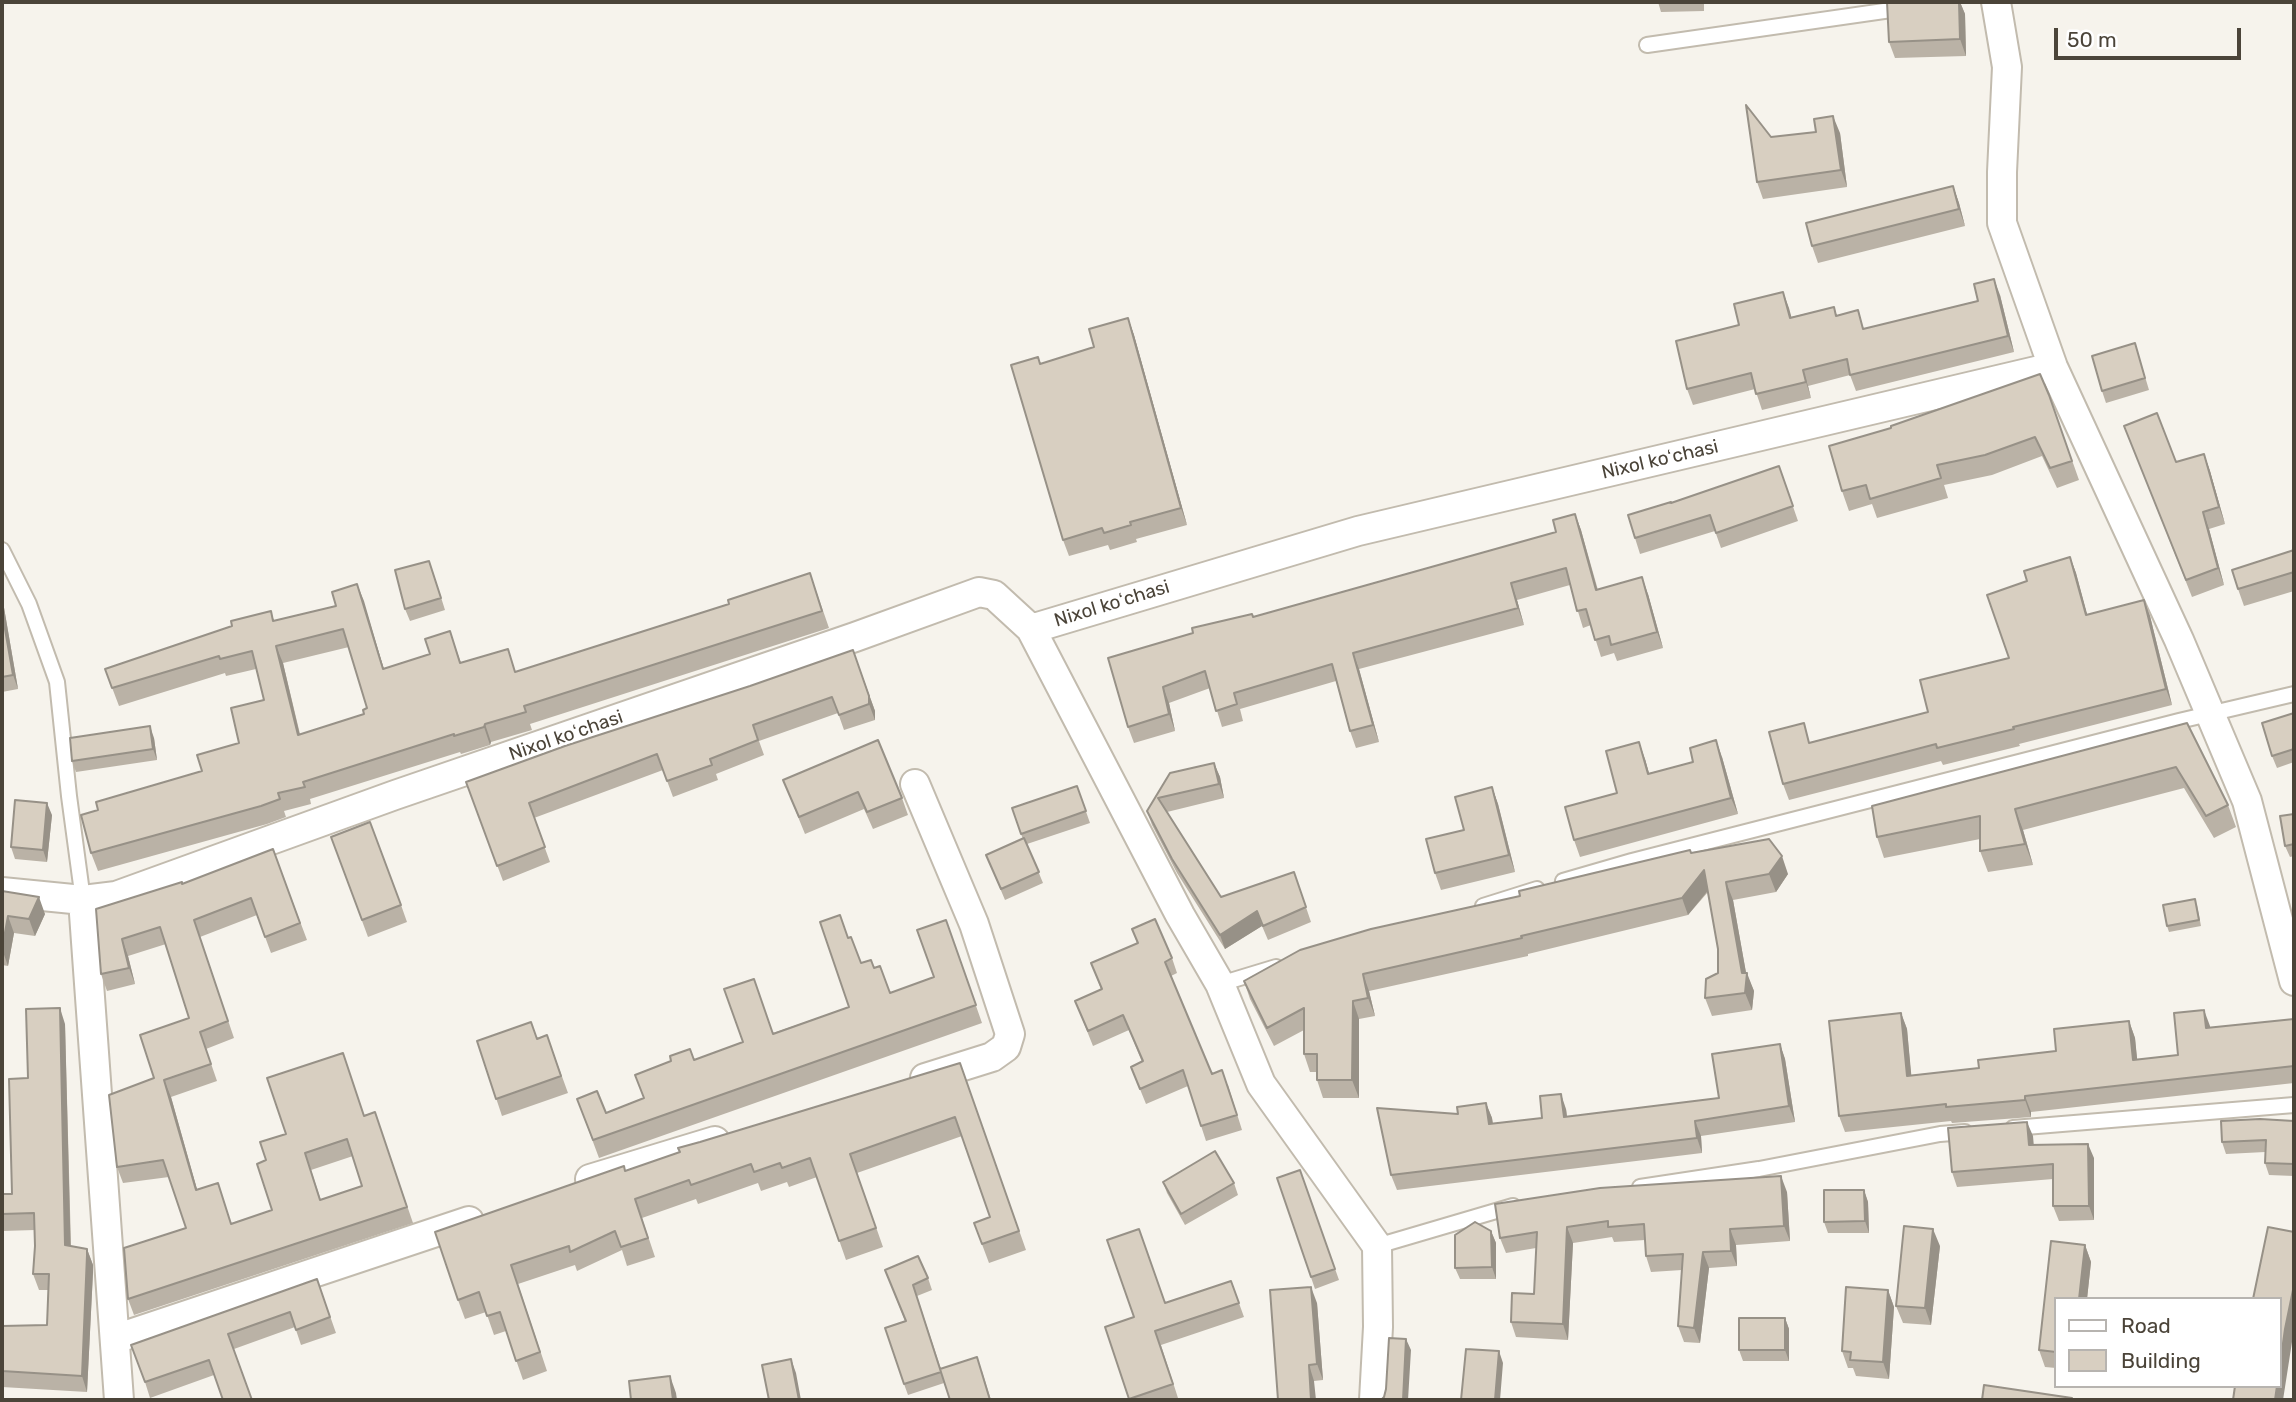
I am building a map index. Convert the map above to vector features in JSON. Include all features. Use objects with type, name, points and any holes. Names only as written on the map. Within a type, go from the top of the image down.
[{"type":"street","points":[[1996,2],[2007,67],[2002,223],[2053,367],[2179,640],[2247,801],[2294,981]]},
{"type":"street","name":"Nixol koʻchasi","points":[[2,892],[83,900],[116,896],[395,795],[979,592],[994,595],[1031,629],[1358,531],[2053,367]]},
{"type":"street","points":[[1031,629],[1180,915],[1220,984],[1261,1084],[1377,1246],[1378,1327],[1374,1400]]},
{"type":"street","points":[[900,1085],[992,1057],[1006,1047],[1010,1034],[974,924],[915,784]]},
{"type":"street","points":[[83,900],[119,1400]]},
{"type":"street","points":[[561,1190],[743,1133]]},
{"type":"street","points":[[115,1339],[497,1212]]},
{"type":"lane","points":[[1647,45],[1920,5]]},
{"type":"lane","points":[[2,550],[29,604],[57,682],[83,900]]},
{"type":"lane","points":[[1472,909],[1645,858],[2294,694]]},
{"type":"lane","points":[[1220,984],[1286,964]]},
{"type":"lane","points":[[1626,1189],[1759,1169],[1940,1134],[2294,1105]]},
{"type":"lane","points":[[1377,1246],[1532,1202]]},
{"type":"building","points":[[1887,2],[1959,2],[1960,39],[1889,42]]},
{"type":"building","points":[[1746,105],[1771,137],[1816,132],[1814,119],[1833,116],[1841,170],[1757,182]]},
{"type":"building","points":[[1953,186],[1959,209],[1812,246],[1806,223]]},
{"type":"building","points":[[1994,279],[2008,336],[1850,375],[1847,359],[1803,370],[1806,382],[1756,394],[1751,373],[1687,389],[1676,341],[1739,325],[1734,304],[1783,292],[1790,318],[1834,307],[1836,316],[1858,310],[1863,329],[1978,301],[1974,284]]},
{"type":"building","points":[[1128,318],[1181,508],[1130,522],[1131,525],[1104,533],[1102,528],[1063,540],[1011,365],[1038,357],[1040,364],[1094,347],[1089,329]]},
{"type":"building","points":[[2135,343],[2145,378],[2102,391],[2092,356]]},
{"type":"building","points":[[2040,374],[2072,461],[2050,468],[2035,437],[1985,455],[1937,465],[1941,478],[1870,499],[1866,485],[1842,491],[1829,446],[1891,428]]},
{"type":"building","points":[[2157,413],[2176,462],[2204,454],[2219,507],[2203,512],[2218,568],[2186,580],[2124,426]]},
{"type":"building","points":[[1779,466],[1793,506],[1716,533],[1710,515],[1635,538],[1628,515]]},
{"type":"building","points":[[1575,514],[1596,590],[1642,577],[1657,632],[1611,645],[1609,636],[1595,640],[1586,609],[1577,611],[1566,568],[1511,583],[1518,608],[1353,653],[1373,725],[1350,731],[1332,664],[1234,693],[1237,704],[1216,711],[1205,671],[1163,687],[1169,714],[1128,727],[1108,658],[1193,633],[1192,628],[1252,614],[1253,617],[1556,532],[1553,520]]},
{"type":"building","points":[[2294,550],[2294,572],[2238,589],[2232,570]]},
{"type":"building","points":[[2070,557],[2086,615],[2144,600],[2166,689],[2013,727],[2014,729],[1937,748],[1936,744],[1783,784],[1769,732],[1804,723],[1809,743],[1928,712],[1920,680],[2009,658],[1987,595],[2027,581],[2024,571]]},
{"type":"building","points":[[429,561],[441,598],[405,609],[395,570]]},
{"type":"building","points":[[810,573],[822,611],[524,706],[526,712],[485,724],[484,727],[303,782],[305,787],[278,793],[280,799],[261,806],[91,853],[81,815],[98,810],[96,802],[202,771],[197,755],[239,743],[231,708],[264,700],[252,651],[220,659],[219,656],[112,688],[105,669],[232,626],[231,621],[271,611],[273,621],[336,606],[332,592],[357,584],[383,669],[430,654],[425,639],[450,631],[460,663],[508,649],[515,672],[729,604],[728,600]],"holes":[[[343,629],[367,708],[363,710],[364,714],[298,735],[276,646]]]},
{"type":"building","points":[[2,612],[13,675],[2,677]]},
{"type":"building","points":[[853,650],[869,696],[869,704],[839,715],[832,697],[753,725],[758,740],[710,759],[712,765],[667,781],[657,754],[529,803],[545,847],[497,866],[466,782],[565,746]]},
{"type":"building","points":[[2294,713],[2294,749],[2272,756],[2262,723]]},
{"type":"building","points":[[2187,723],[2228,805],[2206,816],[2176,767],[2015,809],[2025,844],[1980,851],[1980,816],[1877,837],[1872,806]]},
{"type":"building","points":[[150,726],[153,749],[72,761],[70,738]]},
{"type":"building","points":[[878,740],[902,798],[867,812],[858,792],[799,817],[783,780]]},
{"type":"building","points":[[1716,740],[1731,798],[1574,840],[1565,807],[1617,793],[1606,751],[1639,742],[1648,774],[1693,762],[1690,748]]},
{"type":"building","points":[[1214,763],[1219,784],[1158,798],[1221,897],[1294,872],[1306,907],[1263,926],[1257,911],[1220,935],[1172,859],[1147,811],[1170,773]]},
{"type":"building","points":[[1077,786],[1086,811],[1021,834],[1012,808]]},
{"type":"building","points":[[1492,787],[1509,855],[1435,873],[1426,839],[1464,830],[1455,797]]},
{"type":"building","points":[[15,800],[47,803],[43,850],[11,847]]},
{"type":"building","points":[[2294,814],[2294,844],[2285,846],[2280,816]]},
{"type":"building","points":[[370,822],[401,905],[362,920],[331,837]]},
{"type":"building","points":[[1024,838],[1039,872],[1001,889],[986,855]]},
{"type":"building","points":[[1769,839],[1782,856],[1769,874],[1726,882],[1742,973],[1747,973],[1745,993],[1705,998],[1706,979],[1718,973],[1718,949],[1704,870],[1682,898],[1363,974],[1368,998],[1353,1001],[1352,1080],[1317,1080],[1317,1054],[1304,1054],[1304,1008],[1267,1028],[1244,981],[1300,950],[1371,929],[1520,896],[1519,891],[1690,850],[1691,853]]},
{"type":"building","points":[[273,849],[300,923],[265,937],[251,898],[194,920],[228,1021],[200,1032],[211,1064],[164,1080],[196,1190],[218,1183],[231,1224],[272,1210],[257,1164],[266,1160],[260,1142],[286,1134],[267,1078],[343,1053],[364,1116],[375,1112],[407,1207],[128,1299],[124,1248],[186,1228],[163,1160],[117,1167],[109,1095],[154,1078],[140,1035],[189,1018],[160,927],[122,939],[129,968],[101,974],[96,909],[182,884]],"holes":[[[347,1139],[362,1186],[320,1200],[305,1153]]]},
{"type":"building","points":[[2,891],[39,897],[29,919],[8,916],[2,949]]},
{"type":"building","points":[[2195,899],[2199,920],[2167,926],[2163,905]]},
{"type":"building","points":[[840,915],[861,963],[871,960],[874,968],[880,966],[890,993],[934,977],[917,930],[946,920],[976,1005],[593,1140],[577,1099],[597,1091],[606,1113],[644,1098],[635,1075],[671,1061],[670,1056],[690,1049],[694,1060],[743,1042],[724,989],[754,979],[773,1034],[849,1007],[820,922]]},
{"type":"building","points":[[1155,919],[1172,958],[1165,962],[1212,1074],[1222,1070],[1237,1115],[1201,1126],[1183,1070],[1140,1089],[1131,1067],[1143,1061],[1123,1015],[1088,1031],[1075,1001],[1102,989],[1091,963],[1138,943],[1132,929]]},
{"type":"building","points":[[60,1008],[65,1245],[87,1249],[82,1376],[2,1371],[2,1326],[47,1325],[49,1274],[33,1274],[34,1213],[2,1214],[2,1194],[12,1194],[9,1079],[28,1078],[26,1009]]},
{"type":"building","points":[[2204,1010],[2206,1028],[2294,1019],[2294,1066],[2025,1096],[2025,1100],[1946,1107],[1946,1104],[1839,1116],[1829,1021],[1901,1013],[1907,1076],[1979,1068],[1978,1060],[2056,1051],[2054,1029],[2129,1021],[2133,1060],[2178,1055],[2174,1013]]},
{"type":"building","points":[[531,1022],[537,1039],[547,1035],[561,1076],[496,1099],[477,1041]]},
{"type":"building","points":[[1780,1044],[1789,1106],[1695,1121],[1697,1138],[1391,1175],[1377,1108],[1458,1114],[1457,1107],[1486,1103],[1489,1124],[1542,1118],[1540,1096],[1561,1094],[1564,1117],[1719,1098],[1712,1054]]},
{"type":"building","points":[[960,1063],[1019,1231],[982,1244],[974,1223],[990,1217],[955,1117],[850,1154],[876,1228],[839,1241],[810,1158],[782,1168],[780,1163],[754,1172],[751,1164],[691,1185],[689,1180],[635,1199],[648,1238],[621,1247],[615,1231],[570,1252],[569,1246],[511,1265],[540,1352],[516,1361],[500,1312],[487,1316],[479,1292],[458,1300],[435,1232],[624,1166],[625,1171],[680,1152],[678,1148]]},
{"type":"building","points":[[2221,1121],[2294,1121],[2294,1164],[2265,1163],[2266,1140],[2222,1142]]},
{"type":"building","points":[[2027,1122],[2029,1145],[2088,1144],[2089,1206],[2053,1206],[2053,1164],[1952,1172],[1948,1128]]},
{"type":"building","points":[[1215,1151],[1234,1183],[1181,1214],[1163,1182]]},
{"type":"building","points":[[1300,1170],[1335,1269],[1311,1277],[1277,1178]]},
{"type":"building","points":[[1781,1176],[1784,1226],[1730,1229],[1731,1251],[1703,1252],[1694,1328],[1678,1326],[1683,1254],[1646,1256],[1644,1224],[1608,1227],[1608,1221],[1567,1227],[1563,1324],[1511,1322],[1512,1293],[1534,1294],[1537,1232],[1500,1238],[1495,1204],[1600,1188]]},
{"type":"building","points":[[1824,1190],[1864,1190],[1865,1221],[1824,1222]]},
{"type":"building","points":[[1475,1222],[1491,1231],[1492,1267],[1455,1268],[1455,1235]]},
{"type":"building","points":[[1904,1226],[1933,1229],[1925,1308],[1896,1306]]},
{"type":"building","points":[[2268,1227],[2294,1232],[2294,1285],[2282,1351],[2282,1297],[2253,1297]]},
{"type":"building","points":[[1139,1229],[1165,1303],[1231,1281],[1239,1303],[1155,1331],[1173,1384],[1129,1399],[1105,1327],[1134,1317],[1107,1240]]},
{"type":"building","points":[[2051,1241],[2085,1245],[2079,1297],[2054,1297],[2054,1352],[2039,1350]]},
{"type":"building","points":[[918,1256],[928,1278],[913,1285],[941,1372],[904,1384],[885,1328],[906,1321],[885,1270]]},
{"type":"building","points":[[317,1279],[330,1317],[296,1330],[290,1312],[228,1334],[252,1400],[223,1400],[209,1360],[145,1382],[131,1345]]},
{"type":"building","points":[[1311,1287],[1317,1364],[1309,1365],[1311,1400],[1278,1400],[1270,1290]]},
{"type":"building","points":[[1846,1287],[1888,1290],[1883,1362],[1850,1360],[1851,1352],[1842,1351]]},
{"type":"building","points":[[1739,1318],[1785,1318],[1785,1350],[1739,1350]]},
{"type":"building","points":[[1389,1338],[1406,1339],[1403,1400],[1381,1400],[1386,1389]]},
{"type":"building","points":[[1466,1349],[1499,1351],[1495,1400],[1461,1400]]},
{"type":"building","points":[[977,1357],[990,1400],[950,1400],[940,1369]]},
{"type":"building","points":[[791,1359],[799,1400],[769,1400],[762,1365]]},
{"type":"building","points":[[670,1376],[673,1400],[631,1400],[629,1381]]},
{"type":"building","points":[[1984,1385],[2072,1398],[2072,1400],[1982,1400]]},
{"type":"building","points":[[2235,1388],[2277,1388],[2275,1400],[2233,1400]]}]
